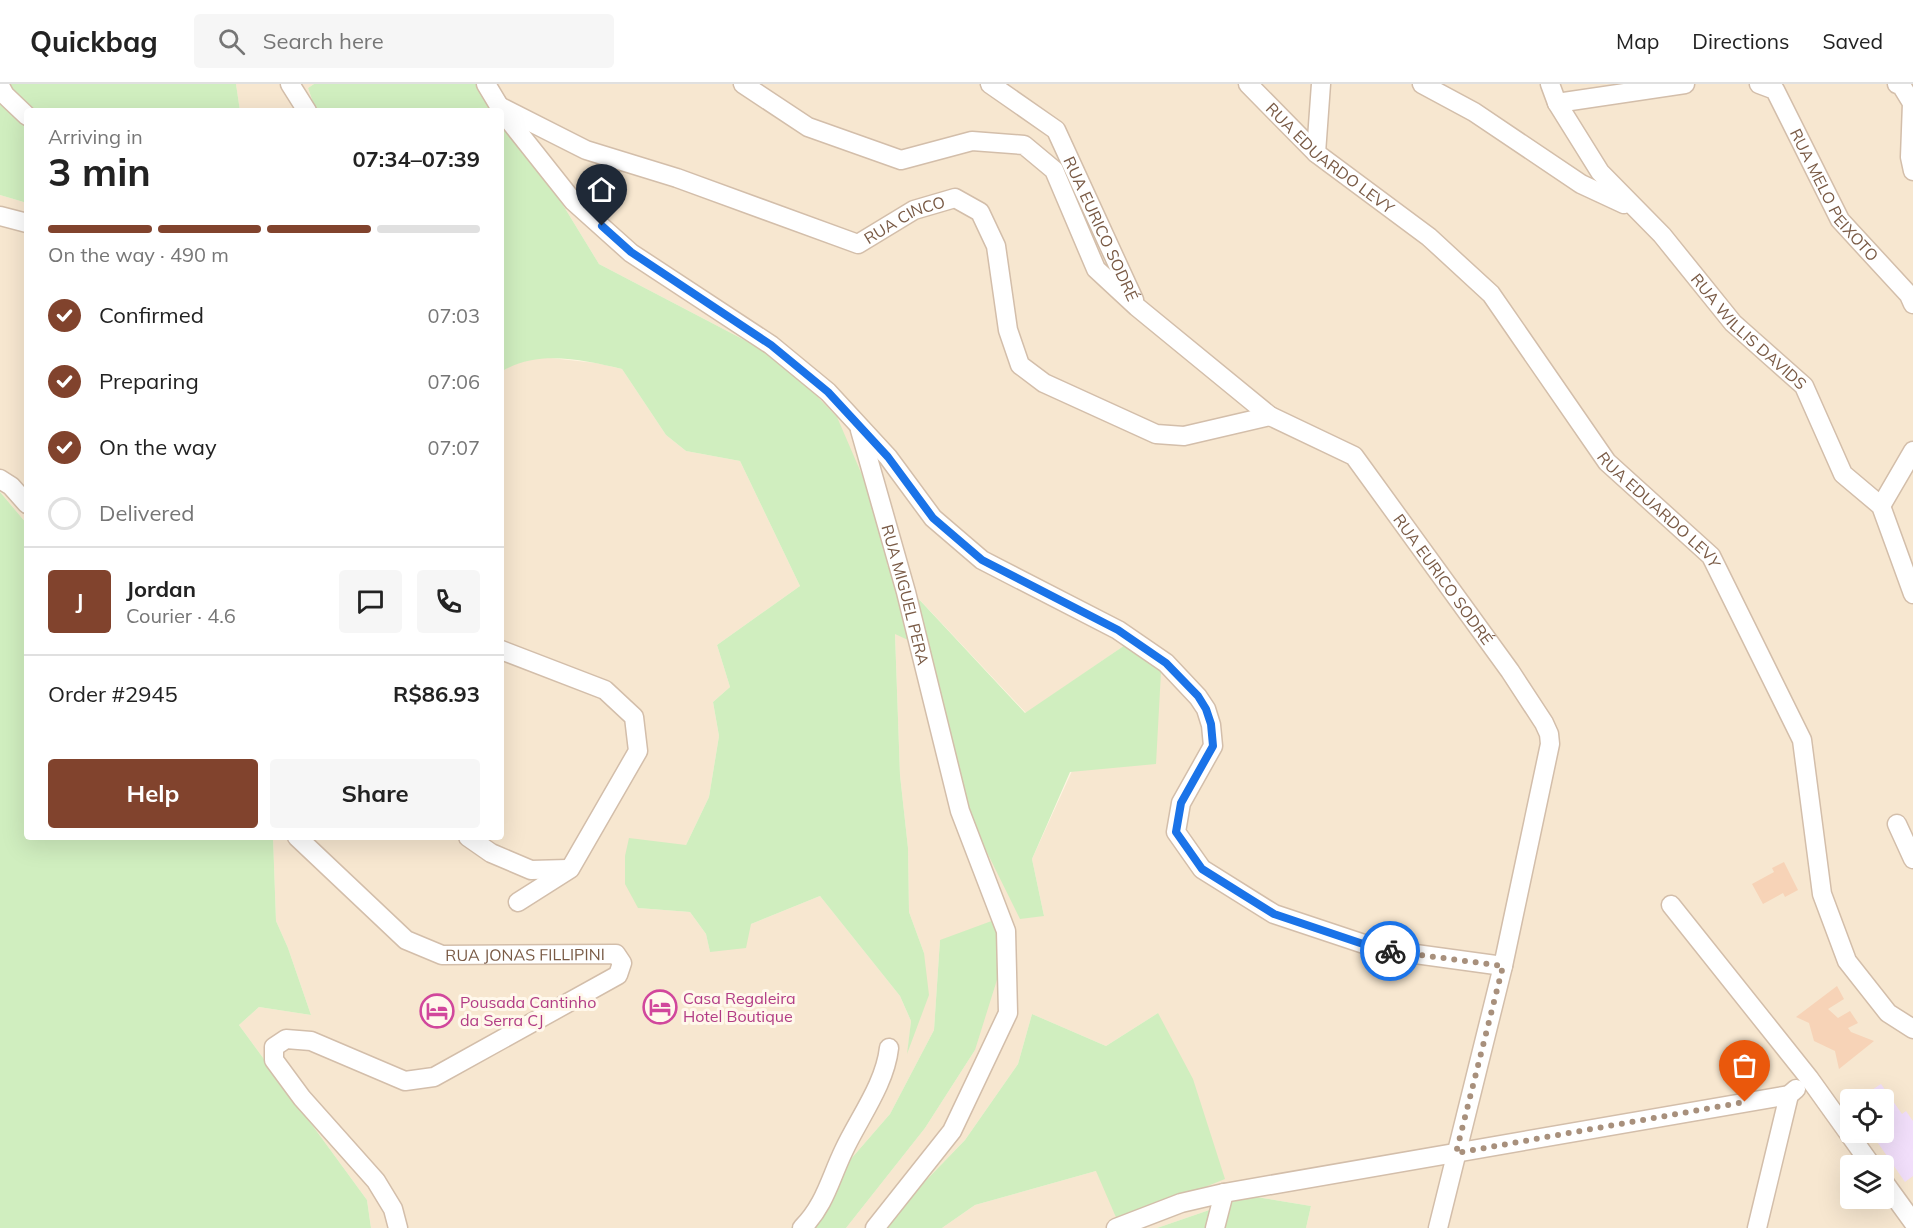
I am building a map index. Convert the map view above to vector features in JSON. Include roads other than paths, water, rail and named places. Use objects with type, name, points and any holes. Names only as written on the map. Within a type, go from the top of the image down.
[{"type":"street","points":[[290,84],[305,108]]},
{"type":"street","name":"RUA MIGUEL PERA","points":[[486,84],[501,108]]},
{"type":"street","points":[[743,84],[808,127],[901,160],[972,141],[1024,145],[1054,170],[1096,269],[1137,307]]},
{"type":"street","name":"RUA EURICO SODRÉ","points":[[990,84],[1056,130],[1137,307],[1270,416],[1354,456],[1510,671],[1549,734],[1550,744],[1503,966],[1438,1228]]},
{"type":"street","name":"RUA EDUARDO LEVY","points":[[1248,84],[1316,153],[1430,237],[1491,294],[1607,462],[1711,556],[1802,740],[1822,894],[1847,961],[1888,1013],[1913,1029]]},
{"type":"street","points":[[1316,153],[1321,84]]},
{"type":"street","points":[[1422,84],[1474,112],[1581,184],[1636,209]]},
{"type":"street","name":"RUA WILLIS DAVIDS","points":[[1550,84],[1557,103],[1600,172],[1662,235],[1733,323],[1804,386],[1844,474],[1881,506],[1913,594]]},
{"type":"street","points":[[1557,103],[1685,84]]},
{"type":"street","name":"RUA MELO PEIXOTO","points":[[1760,84],[1775,90],[1840,220],[1909,295],[1913,304]]},
{"type":"street","points":[[1897,84],[1901,85],[1912,103],[1910,157],[1913,171]]},
{"type":"street","points":[[0,86],[5,95],[24,113]]},
{"type":"street","name":"RUA CINCO","points":[[499,105],[586,150],[677,178],[858,244],[914,210],[956,198],[980,212],[996,246],[1008,330],[1020,365],[1044,383],[1156,434],[1184,436],[1270,416]]},
{"type":"street","name":"RUA MIGUEL PERA","points":[[504,111],[573,201],[623,245],[771,345],[828,392],[859,425],[906,592],[960,812],[1006,931],[1008,1013],[952,1131],[875,1228]]},
{"type":"street","points":[[0,216],[24,222]]},
{"type":"street","points":[[859,425],[888,457],[933,518],[982,560],[1118,630],[1166,663],[1198,696],[1211,724],[1213,746],[1181,803],[1176,832],[1202,869],[1274,914],[1378,949],[1503,966]]},
{"type":"street","points":[[1881,506],[1913,452]]},
{"type":"street","points":[[0,479],[11,486],[24,501]]},
{"type":"street","points":[[504,651],[605,690],[634,717],[638,751],[570,869],[518,902]]},
{"type":"street","points":[[1897,824],[1913,859]]},
{"type":"street","name":"RUA JONAS FILLIPINI","points":[[300,840],[406,940],[442,955],[616,954],[622,963],[618,975],[434,1077],[405,1080],[311,1041],[286,1039],[274,1047],[274,1060],[302,1098],[375,1181],[393,1209],[398,1228]]},
{"type":"street","points":[[472,840],[491,853],[531,870],[570,869]]},
{"type":"street","points":[[1671,905],[1809,1078],[1864,1155]]},
{"type":"street","points":[[802,1228],[814,1216],[822,1203],[844,1151],[885,1069],[889,1048]]},
{"type":"street","points":[[1116,1228],[1181,1203],[1224,1193],[1789,1095],[1809,1078]]},
{"type":"street","points":[[1756,1228],[1789,1095]]},
{"type":"street","points":[[1215,1228],[1224,1193]]},
{"type":"street","points":[[1894,1196],[1913,1222]]},
{"type":"place","name":"Casa Regaleira Hotel Boutique","points":[[660,1007]]},
{"type":"place","name":"Pousada Cantinho da Serra CJ","points":[[437,1011]]}]
